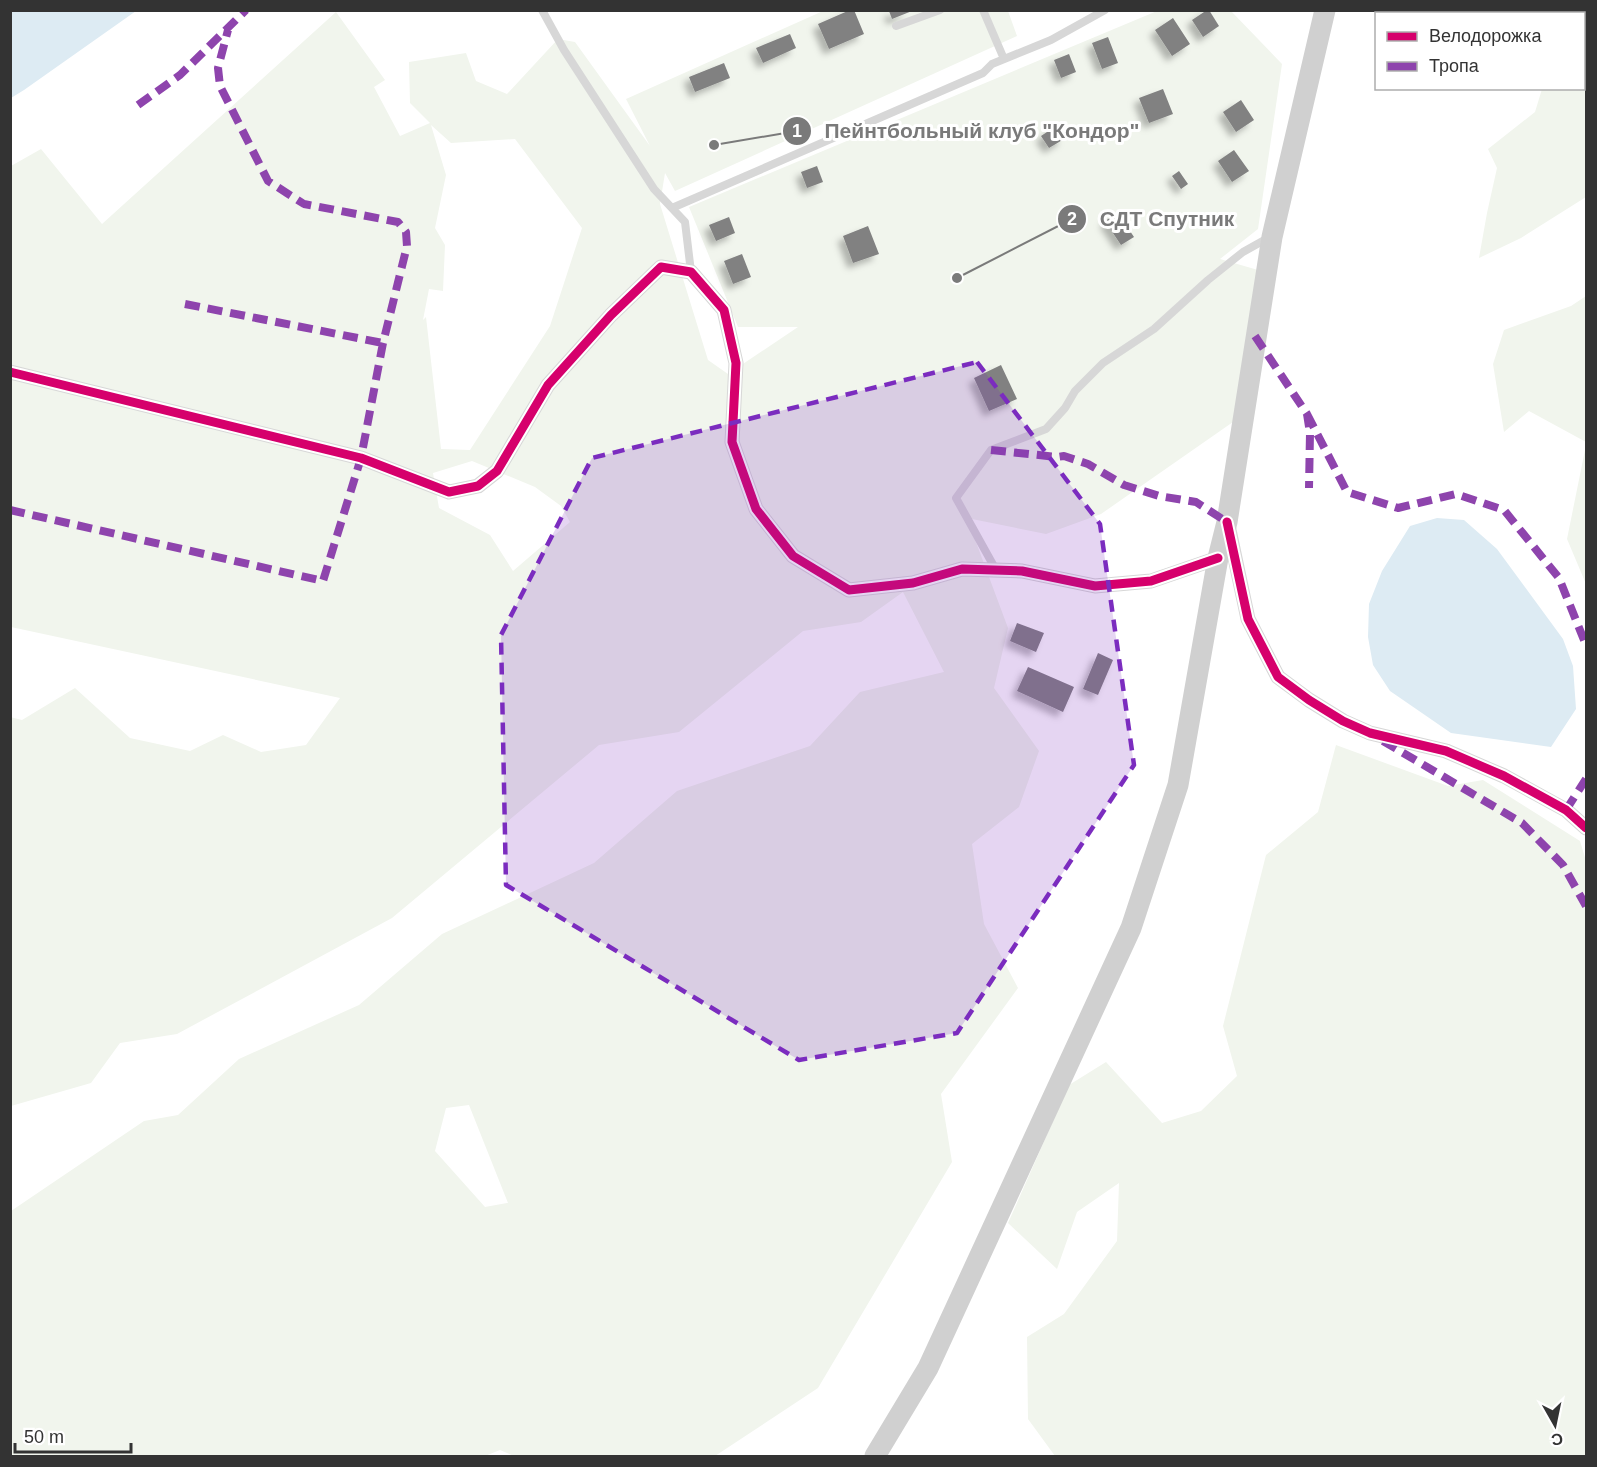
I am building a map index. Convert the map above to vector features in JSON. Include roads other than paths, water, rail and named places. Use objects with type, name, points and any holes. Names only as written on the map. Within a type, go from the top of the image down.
[{"type":"main road","points":[[876,1456],[928,1368],[1131,928],[1178,785],[1218,558],[1227,522],[1272,237],[1321,15]]},
{"type":"street","points":[[10,372],[361,458],[450,492],[478,486],[497,471],[548,385],[611,315],[661,267],[691,272],[724,310],[736,363],[732,442],[756,509],[794,556],[849,590],[914,583],[963,569],[1022,571],[1095,586],[1151,581],[1218,558]]},
{"type":"street","points":[[1227,522],[1248,619],[1278,677],[1343,721],[1370,733],[1446,752],[1504,776],[1566,810],[1587,828]]},
{"type":"lane","points":[[542,10],[564,50],[654,189],[685,222],[691,272]]},
{"type":"lane","points":[[896,26],[940,10]]},
{"type":"lane","points":[[983,10],[1004,59]]},
{"type":"lane","points":[[672,208],[983,73],[992,64],[1051,40],[1105,10]]},
{"type":"lane","points":[[996,570],[956,498],[991,450],[1046,429],[1065,408],[1075,391],[1103,363],[1154,329],[1243,252],[1272,237]]},
{"type":"place","name":"Пейнтбольный клуб \"Кондор\"","points":[[714,145]]},
{"type":"place","name":"СДТ Спутник","points":[[957,278]]}]
